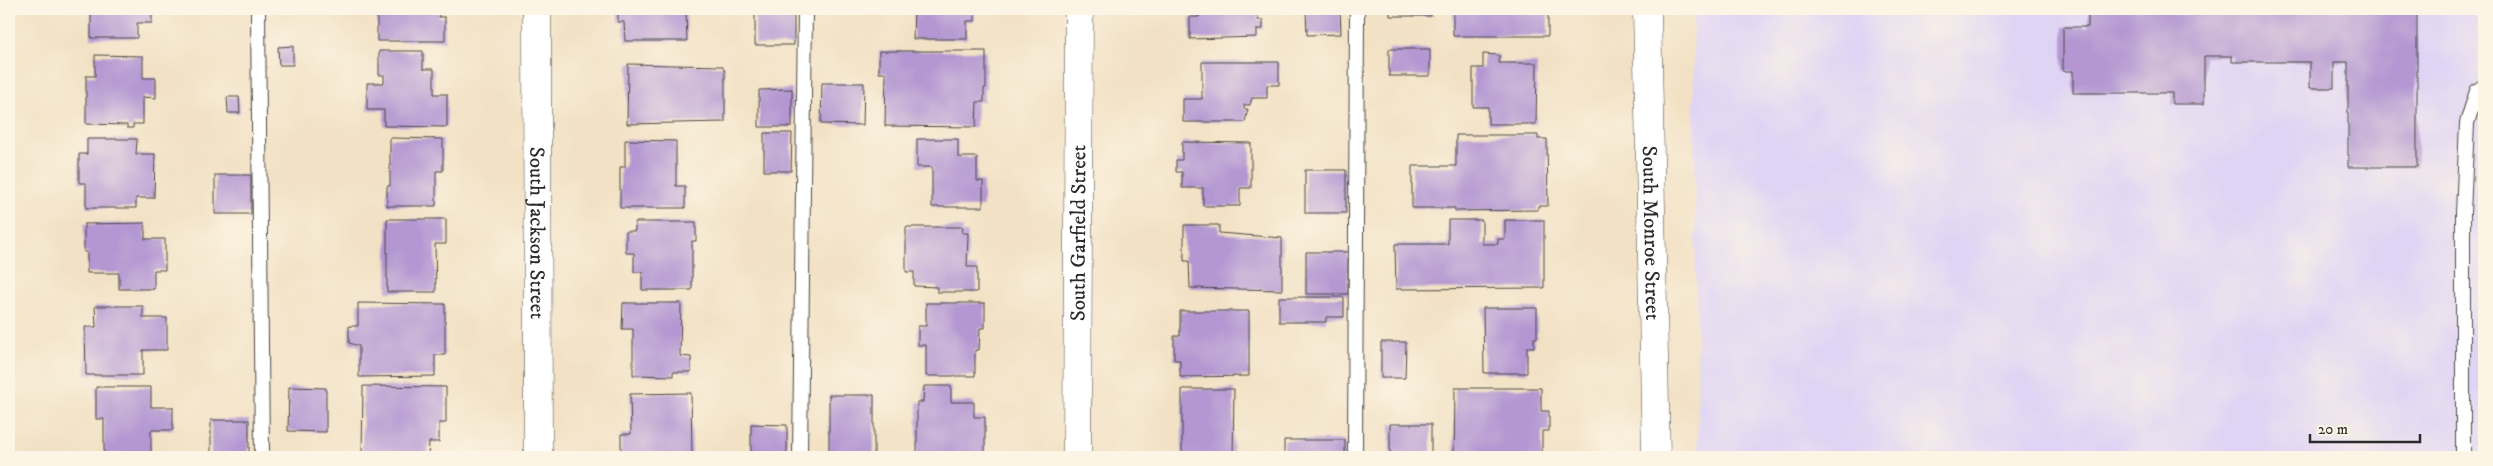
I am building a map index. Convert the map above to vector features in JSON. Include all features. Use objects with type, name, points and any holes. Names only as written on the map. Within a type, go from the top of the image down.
[{"type":"street","name":"South Jackson Street","points":[[537,9],[538,457]]},
{"type":"street","name":"South Garfield Street","points":[[1077,457],[1079,9]]},
{"type":"street","name":"South Monroe Street","points":[[1647,9],[1656,457]]},
{"type":"lane","points":[[258,9],[262,457]]},
{"type":"lane","points":[[800,457],[805,9]]},
{"type":"lane","points":[[1355,457],[1357,9]]},
{"type":"lane","points":[[2463,457],[2463,212],[2467,123],[2477,91],[2484,86]]},
{"type":"shaded area","points":[[1693,9],[2484,9],[2484,457],[1698,457]]},
{"type":"building","points":[[91,9],[152,9],[152,23],[137,23],[137,38],[91,38]]},
{"type":"building","points":[[384,9],[439,9],[439,17],[445,17],[445,41],[377,41],[377,16],[384,16]]},
{"type":"building","points":[[618,9],[686,9],[687,41],[625,41],[624,22],[618,22]]},
{"type":"building","points":[[914,9],[975,9],[975,21],[967,21],[967,39],[913,39]]},
{"type":"building","points":[[1199,9],[1258,9],[1258,20],[1263,20],[1263,29],[1257,29],[1257,37],[1190,39],[1190,17],[1199,17]]},
{"type":"building","points":[[1306,9],[1340,9],[1341,34],[1307,35]]},
{"type":"building","points":[[1390,9],[1431,9],[1431,16],[1390,16]]},
{"type":"building","points":[[1453,9],[1548,9],[1548,36],[1453,36]]},
{"type":"building","points":[[2088,9],[2417,9],[2417,167],[2348,167],[2348,62],[2334,62],[2334,88],[2310,88],[2310,62],[2232,62],[2232,56],[2204,56],[2204,104],[2172,104],[2172,93],[2073,93],[2073,71],[2063,71],[2063,27],[2088,27]]},
{"type":"building","points":[[755,10],[794,10],[794,45],[755,45]]},
{"type":"building","points":[[293,46],[293,65],[279,65],[278,47]]},
{"type":"building","points":[[1389,49],[1430,49],[1430,76],[1389,76]]},
{"type":"building","points":[[379,51],[423,51],[423,69],[434,69],[434,94],[447,94],[447,127],[384,126],[384,110],[367,110],[367,83],[384,83],[384,75],[379,75]]},
{"type":"building","points":[[879,51],[986,51],[986,88],[984,88],[984,102],[977,102],[976,127],[885,126],[886,73],[879,73]]},
{"type":"building","points":[[1483,54],[1499,55],[1499,63],[1537,63],[1536,124],[1488,124],[1488,107],[1473,107],[1473,68],[1483,68]]},
{"type":"building","points":[[95,55],[143,56],[143,78],[156,78],[156,98],[143,97],[143,124],[133,124],[133,128],[127,128],[127,125],[86,124],[86,76],[95,76]]},
{"type":"building","points":[[1202,62],[1279,62],[1279,85],[1267,85],[1267,98],[1252,98],[1250,105],[1244,105],[1244,109],[1248,109],[1245,122],[1183,122],[1183,99],[1202,99]]},
{"type":"building","points":[[628,64],[722,66],[725,71],[725,122],[627,124]]},
{"type":"building","points":[[822,83],[864,83],[863,125],[821,124]]},
{"type":"building","points":[[792,89],[792,127],[759,127],[759,90]]},
{"type":"building","points":[[227,97],[239,97],[240,113],[228,113]]},
{"type":"building","points":[[764,133],[792,133],[791,171],[764,171]]},
{"type":"building","points":[[1456,135],[1538,135],[1538,139],[1547,139],[1548,206],[1538,206],[1538,210],[1455,211],[1455,208],[1412,208],[1412,166],[1456,166]]},
{"type":"building","points":[[390,138],[443,139],[443,171],[436,171],[436,206],[387,206],[387,186],[390,186]]},
{"type":"building","points":[[87,139],[137,139],[136,154],[155,154],[154,198],[136,198],[136,208],[86,208],[86,183],[79,183],[79,154],[87,154]]},
{"type":"building","points":[[917,139],[958,139],[958,157],[977,157],[977,181],[983,181],[983,207],[932,207],[932,167],[917,167]]},
{"type":"building","points":[[625,140],[676,141],[676,186],[685,186],[685,208],[620,208],[620,167],[625,167]]},
{"type":"building","points":[[1182,142],[1251,143],[1251,188],[1240,188],[1240,206],[1203,206],[1203,188],[1182,188],[1182,172],[1176,172],[1176,160],[1182,160]]},
{"type":"building","points":[[1305,170],[1346,170],[1346,213],[1305,213]]},
{"type":"building","points":[[215,175],[251,175],[251,214],[215,214]]},
{"type":"building","points":[[387,219],[446,219],[446,244],[435,244],[436,292],[387,292]]},
{"type":"building","points":[[1448,220],[1482,220],[1482,244],[1498,244],[1498,239],[1505,239],[1505,220],[1544,220],[1544,288],[1396,289],[1395,244],[1448,244]]},
{"type":"building","points":[[635,222],[696,222],[696,241],[692,241],[692,290],[642,290],[642,272],[634,272],[634,253],[626,253],[626,231],[635,231]]},
{"type":"building","points":[[145,223],[145,239],[165,239],[165,270],[154,270],[154,289],[119,289],[119,273],[87,273],[87,252],[84,252],[84,224]]},
{"type":"building","points":[[1184,225],[1219,225],[1219,233],[1282,238],[1282,290],[1190,288],[1189,261],[1184,261]]},
{"type":"building","points":[[906,227],[963,227],[962,233],[968,233],[967,267],[977,267],[977,292],[937,292],[937,287],[914,286],[914,272],[906,272]]},
{"type":"building","points":[[1306,252],[1348,252],[1348,294],[1306,294]]},
{"type":"building","points":[[1279,297],[1344,297],[1344,317],[1326,317],[1326,322],[1279,322]]},
{"type":"building","points":[[358,303],[445,304],[445,355],[435,355],[435,376],[359,377],[359,346],[349,343],[349,326],[358,326]]},
{"type":"building","points":[[623,303],[681,303],[680,356],[691,357],[691,372],[673,372],[673,376],[633,375],[633,329],[622,329]]},
{"type":"building","points":[[926,303],[985,303],[985,328],[980,328],[979,350],[975,350],[975,376],[926,376],[926,345],[918,345],[918,326],[926,326]]},
{"type":"building","points":[[95,306],[143,306],[143,318],[167,318],[167,350],[143,350],[143,375],[86,375],[85,327],[96,327]]},
{"type":"building","points":[[1483,308],[1537,308],[1537,338],[1534,338],[1534,347],[1527,347],[1527,373],[1484,373]]},
{"type":"building","points":[[1180,311],[1249,311],[1249,376],[1180,377],[1180,360],[1174,360],[1174,336],[1180,336]]},
{"type":"building","points":[[1381,342],[1406,342],[1405,378],[1381,378]]},
{"type":"building","points":[[363,386],[446,387],[446,423],[439,423],[439,442],[429,442],[428,457],[362,457]]},
{"type":"building","points":[[924,386],[951,386],[951,402],[974,402],[974,417],[985,417],[985,457],[917,456],[917,402],[923,402]]},
{"type":"building","points":[[96,387],[151,387],[151,407],[173,407],[173,430],[151,430],[151,454],[104,454],[104,419],[96,419]]},
{"type":"building","points":[[289,387],[326,388],[326,432],[288,431]]},
{"type":"building","points":[[1455,388],[1541,388],[1541,411],[1549,411],[1549,431],[1542,431],[1542,457],[1454,457]]},
{"type":"building","points":[[1182,389],[1234,389],[1233,457],[1182,457]]},
{"type":"building","points":[[691,393],[692,456],[621,457],[621,434],[631,434],[630,394]]},
{"type":"building","points":[[829,395],[874,395],[874,457],[829,457]]},
{"type":"building","points":[[211,420],[249,420],[249,457],[211,457]]},
{"type":"building","points":[[751,424],[787,425],[787,457],[751,457]]},
{"type":"building","points":[[1390,424],[1431,424],[1431,457],[1390,457]]},
{"type":"building","points":[[1284,440],[1345,440],[1345,457],[1284,457]]}]
